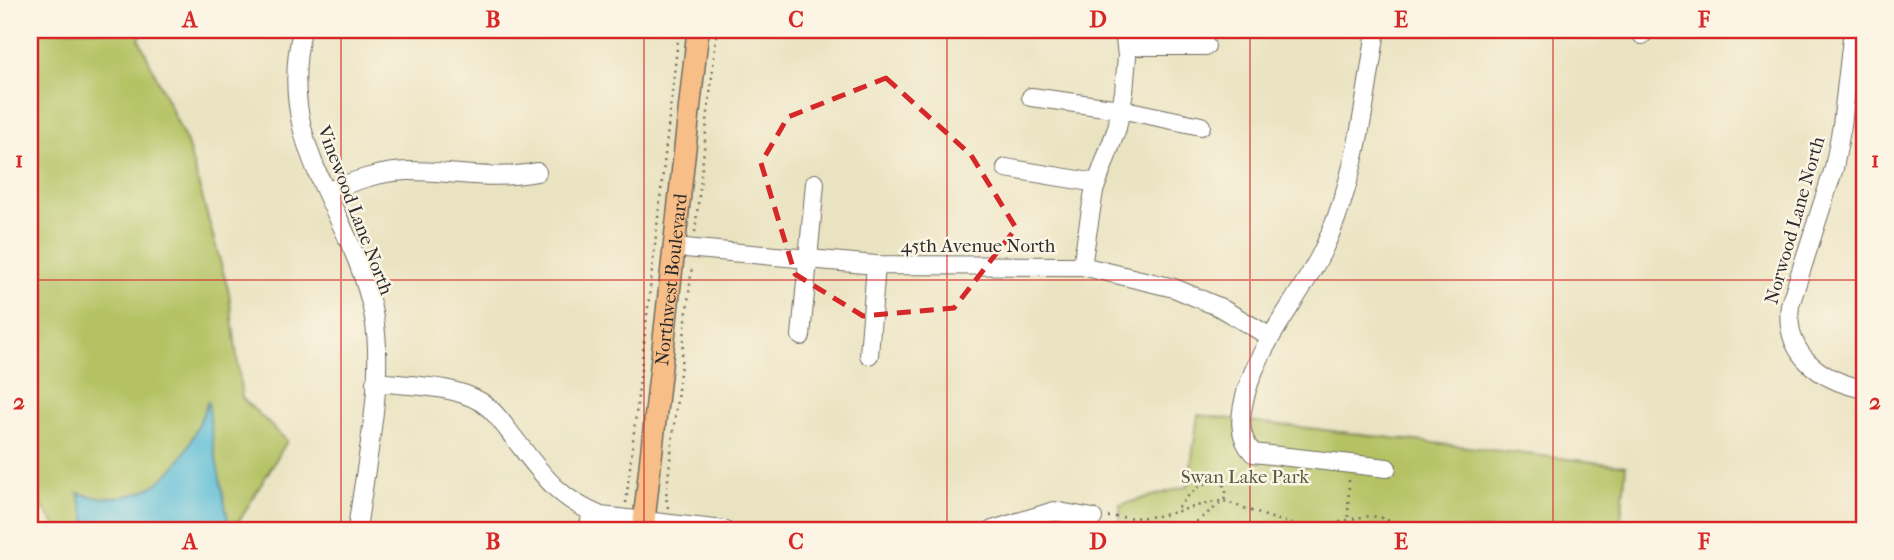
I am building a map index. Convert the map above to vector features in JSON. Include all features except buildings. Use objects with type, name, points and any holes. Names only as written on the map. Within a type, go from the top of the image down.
[{"type":"main road","name":"Northwest Boulevard","points":[[643,526],[698,30]]},
{"type":"street","name":"Vinewood Lane North","points":[[302,30],[296,77],[298,113],[312,163],[367,290],[374,320],[375,382],[357,530]]},
{"type":"street","points":[[1376,30],[1361,124],[1338,210],[1323,250],[1303,288],[1269,336],[1253,373],[1242,412],[1241,432],[1245,444],[1253,453],[1387,468]]},
{"type":"street","name":"Norwood Lane North","points":[[1853,30],[1836,157],[1790,305],[1790,338],[1805,359],[1824,374],[1844,385],[1864,389]]},
{"type":"street","points":[[1082,267],[1097,183],[1120,109],[1125,38],[1206,46]]},
{"type":"street","points":[[1031,97],[1120,109],[1201,126]]},
{"type":"street","points":[[1006,168],[1097,183]]},
{"type":"street","points":[[326,192],[374,176],[405,171],[507,178],[537,172]]},
{"type":"street","points":[[801,337],[815,183]]},
{"type":"street","name":"45th Avenue North","points":[[674,247],[876,265],[1082,267],[1174,288],[1219,307],[1269,336]]},
{"type":"street","points":[[869,355],[876,265]]},
{"type":"street","points":[[375,382],[441,389],[482,403],[496,415],[565,499],[592,512],[643,526],[724,530]]},
{"type":"street","points":[[992,530],[1054,511],[1093,517]]},
{"type":"street","points":[[588,530],[592,512]]},
{"type":"path","points":[[626,504],[679,30]]},
{"type":"path","points":[[695,232],[717,30]]},
{"type":"path","points":[[671,514],[666,498],[692,267]]},
{"type":"path","points":[[1175,511],[1200,486],[1213,480],[1223,484],[1226,492],[1224,501],[1185,530]]},
{"type":"path","points":[[1093,517],[1149,517],[1204,502],[1224,501],[1313,526],[1363,515],[1387,520],[1402,530]]},
{"type":"highlighted area","points":[[886,78],[971,155],[1016,228],[954,308],[863,316],[795,274],[761,163],[788,117]]},
{"type":"green space","points":[[30,30],[144,30],[139,39],[187,143],[229,293],[242,398],[287,441],[241,518],[227,530],[59,530],[30,489]]},
{"type":"green space","name":"Swan Lake Park","points":[[1198,415],[1626,466],[1620,530],[1120,530],[1120,505],[1188,486]]},
{"type":"water","points":[[208,401],[213,443],[230,530],[89,530],[78,493],[115,498],[139,493],[155,485],[167,475],[187,448]]}]
